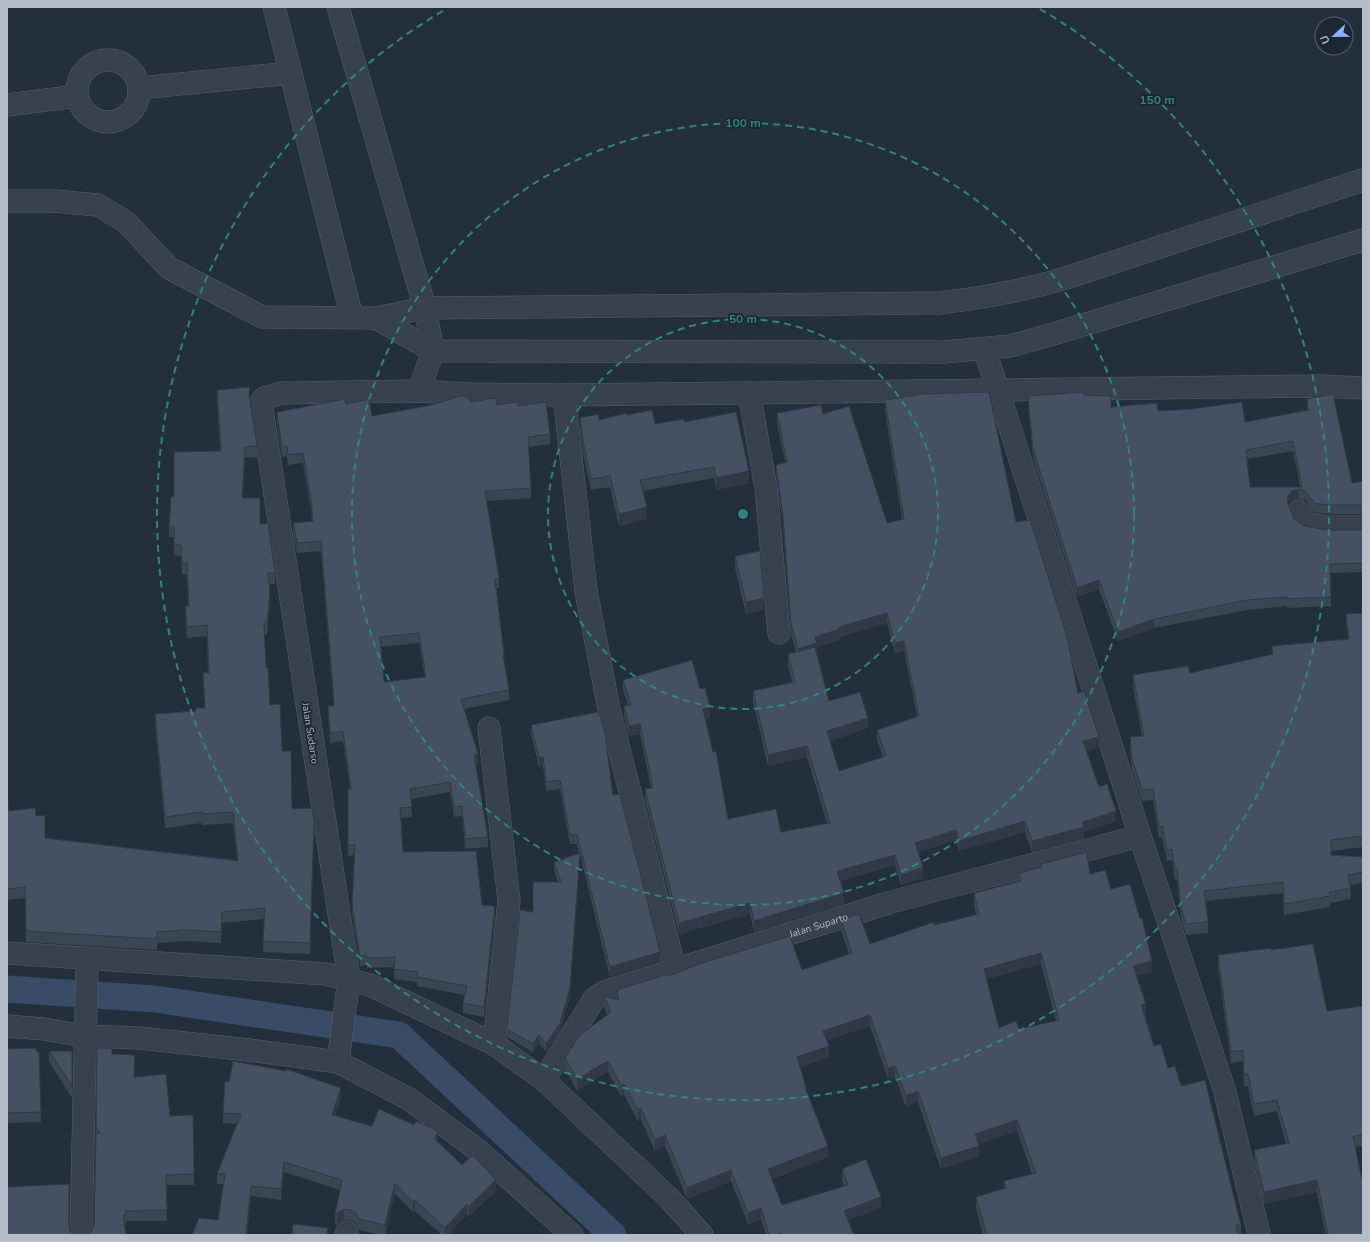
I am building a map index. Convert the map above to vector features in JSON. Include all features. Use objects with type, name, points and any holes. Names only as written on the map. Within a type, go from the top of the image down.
[{"type":"street","points":[[274,7],[352,317]]},
{"type":"street","points":[[338,7],[425,308],[433,351],[419,390],[469,394],[564,395],[1320,386],[1363,388]]},
{"type":"street","points":[[105,59],[117,60],[128,66],[136,76],[139,88],[139,97],[131,112],[117,120],[108,122],[92,117],[81,104],[78,96],[78,83],[84,72],[93,64],[105,59]]},
{"type":"street","points":[[139,88],[291,73]]},
{"type":"street","points":[[7,105],[78,96]]},
{"type":"street","points":[[7,201],[54,201],[98,205],[126,222],[169,268],[262,317],[376,318],[425,308],[939,302],[982,298],[1020,291],[1066,278],[1363,180]]},
{"type":"street","points":[[376,318],[433,351],[944,352],[984,349],[1010,346],[1050,335],[1363,240]]},
{"type":"street","points":[[984,349],[1140,836],[1225,1092],[1259,1235]]},
{"type":"street","name":"Jalan Sudarso","points":[[340,1056],[348,990],[261,403],[264,398],[282,393],[419,390]]},
{"type":"street","points":[[749,393],[766,488],[779,633]]},
{"type":"street","points":[[564,395],[586,591],[610,717],[675,970]]},
{"type":"street","points":[[1299,511],[1306,523],[1327,527],[1363,527]]},
{"type":"street","points":[[489,728],[510,901],[494,1044]]},
{"type":"street","name":"Jalan Suparto","points":[[544,1080],[594,999],[604,992],[888,903],[1140,836]]},
{"type":"street","points":[[7,953],[89,964],[257,968],[326,974],[348,990],[370,985],[494,1044],[544,1080],[669,1198],[702,1235]]},
{"type":"street","points":[[80,1235],[85,1026],[89,964]]},
{"type":"street","points":[[7,1026],[44,1029],[85,1026],[138,1038],[249,1050],[340,1056],[410,1099],[480,1151],[572,1235]]},
{"type":"building","points":[[250,387],[249,394],[257,446],[245,447],[242,498],[260,498],[260,524],[268,523],[275,573],[268,573],[270,591],[267,624],[264,624],[266,668],[268,668],[270,705],[280,704],[282,751],[291,751],[292,809],[312,808],[314,821],[310,943],[263,941],[265,908],[222,912],[221,932],[186,930],[157,932],[157,939],[26,931],[25,887],[7,889],[7,795],[9,811],[35,808],[36,816],[45,815],[45,838],[238,861],[233,812],[202,814],[202,812],[165,817],[155,714],[196,711],[196,708],[205,708],[203,673],[209,673],[207,625],[187,627],[185,606],[189,606],[187,563],[182,563],[181,545],[174,544],[174,526],[169,526],[171,496],[174,497],[174,452],[221,451],[217,390]]},
{"type":"building","points":[[989,392],[1016,522],[1030,520],[1066,633],[1078,693],[1084,691],[1099,737],[1083,741],[1099,787],[1107,784],[1116,811],[1083,822],[1084,827],[1032,841],[1025,821],[959,841],[956,830],[915,843],[923,867],[901,875],[895,855],[837,871],[844,893],[754,921],[750,903],[679,923],[645,789],[653,788],[640,724],[629,726],[624,706],[631,705],[623,680],[692,660],[700,689],[705,688],[710,707],[703,709],[713,752],[716,751],[728,819],[776,809],[781,832],[830,823],[807,746],[768,755],[753,691],[795,682],[788,654],[815,647],[829,701],[860,692],[868,718],[827,731],[839,771],[886,756],[877,730],[919,716],[904,641],[895,643],[887,613],[839,627],[840,629],[815,637],[817,643],[798,649],[791,624],[783,516],[776,465],[787,462],[777,413],[821,405],[823,414],[849,406],[887,523],[904,519],[885,400],[923,394]]},
{"type":"building","points":[[1084,392],[1084,395],[1111,396],[1111,407],[1157,403],[1158,411],[1191,409],[1242,402],[1245,422],[1309,410],[1307,399],[1333,394],[1352,483],[1363,481],[1363,505],[1328,505],[1314,503],[1306,491],[1299,489],[1292,491],[1288,496],[1287,502],[1295,520],[1304,526],[1327,530],[1363,530],[1363,563],[1330,564],[1331,597],[1287,599],[1287,597],[1247,600],[1154,619],[1118,632],[1099,580],[1077,588],[1033,449],[1028,396]],"holes":[[[1293,441],[1302,487],[1250,487],[1246,450]]]},
{"type":"building","points":[[461,396],[468,397],[470,402],[496,398],[497,405],[517,402],[518,406],[546,402],[550,434],[528,437],[531,488],[485,491],[499,578],[495,579],[503,654],[509,690],[461,699],[478,754],[474,755],[488,837],[465,839],[462,806],[454,807],[450,782],[410,789],[412,807],[400,808],[403,852],[476,851],[482,905],[495,906],[484,1007],[463,1003],[467,986],[417,977],[418,972],[394,969],[395,957],[367,958],[367,955],[360,956],[352,904],[355,845],[348,846],[348,789],[351,789],[343,731],[330,733],[328,706],[334,706],[321,541],[297,543],[293,523],[313,521],[311,499],[303,453],[288,455],[287,446],[282,447],[277,412],[345,399],[346,404],[369,399],[372,416],[432,405]],"holes":[[[419,633],[426,677],[384,682],[380,637]]]},
{"type":"building","points":[[652,410],[655,424],[684,419],[684,422],[736,412],[749,471],[716,478],[714,467],[640,480],[647,507],[619,514],[610,476],[591,479],[580,418],[598,414],[599,420],[627,413],[627,415]]},
{"type":"building","points":[[760,551],[764,598],[746,602],[735,556]]},
{"type":"building","points":[[1363,613],[1363,836],[1331,840],[1331,855],[1363,857],[1363,872],[1348,875],[1351,888],[1329,892],[1330,896],[1284,904],[1283,882],[1204,891],[1208,922],[1186,924],[1181,909],[1177,869],[1175,869],[1172,849],[1167,850],[1162,826],[1159,827],[1153,789],[1142,790],[1132,759],[1130,737],[1144,736],[1133,675],[1188,666],[1190,673],[1273,654],[1272,646],[1349,639],[1346,614]]},
{"type":"building","points":[[599,712],[605,733],[613,795],[620,794],[660,952],[610,967],[577,834],[570,835],[560,780],[546,782],[543,757],[539,757],[531,725]]},
{"type":"building","points":[[1087,852],[1090,874],[1105,870],[1111,889],[1130,884],[1140,919],[1142,918],[1152,961],[1133,966],[1146,1004],[1141,1005],[1154,1046],[1161,1044],[1168,1068],[1175,1066],[1181,1086],[1205,1080],[1241,1225],[1236,1225],[1238,1235],[987,1235],[976,1197],[1006,1188],[1004,1181],[1036,1173],[1017,1120],[975,1134],[979,1146],[941,1158],[918,1091],[906,1096],[895,1066],[888,1068],[870,1015],[823,1031],[829,1046],[797,1057],[805,1087],[828,1146],[768,1169],[782,1205],[848,1185],[842,1169],[866,1159],[881,1197],[844,1211],[854,1235],[783,1235],[782,1233],[769,1235],[761,1208],[748,1213],[731,1170],[687,1188],[665,1135],[655,1140],[641,1108],[638,1110],[624,1084],[621,1085],[608,1061],[577,1079],[565,1058],[579,1036],[611,1012],[604,996],[619,1000],[617,990],[668,974],[669,976],[702,963],[790,936],[802,970],[852,953],[841,920],[859,914],[870,944],[934,922],[934,925],[979,914],[974,893],[1021,881],[1019,873],[1042,867],[1041,864]],"holes":[[[1041,953],[1059,1020],[1019,1029],[1016,1021],[999,1028],[984,969]]]},
{"type":"building","points":[[580,853],[570,988],[560,1023],[546,1044],[539,1035],[533,1044],[507,1029],[520,910],[533,912],[533,882],[561,882],[554,862]]},
{"type":"building","points":[[1313,944],[1327,1011],[1363,1006],[1363,1135],[1353,1136],[1363,1180],[1363,1235],[1328,1235],[1317,1180],[1264,1192],[1254,1150],[1289,1143],[1277,1100],[1254,1104],[1248,1074],[1244,1074],[1243,1050],[1231,1052],[1218,955]]},
{"type":"building","points":[[36,1048],[37,1052],[39,1052],[41,1112],[7,1113],[7,1049]]},
{"type":"building","points":[[97,1048],[112,1048],[112,1054],[135,1055],[134,1077],[166,1074],[170,1116],[193,1115],[194,1174],[166,1175],[167,1210],[125,1211],[126,1214],[123,1215],[126,1235],[88,1235],[92,1231],[94,1225],[96,1134],[100,1133],[96,1126]]},
{"type":"building","points":[[49,1051],[72,1051],[72,1086]]},
{"type":"building","points":[[233,1061],[286,1071],[286,1069],[341,1088],[332,1115],[372,1126],[379,1109],[414,1125],[416,1121],[438,1131],[435,1139],[462,1165],[473,1155],[496,1180],[469,1206],[467,1204],[445,1228],[415,1200],[413,1202],[395,1183],[385,1225],[359,1219],[356,1213],[351,1210],[344,1209],[335,1214],[342,1180],[284,1162],[281,1189],[251,1186],[246,1235],[192,1235],[199,1218],[218,1220],[225,1174],[217,1174],[241,1114],[223,1113],[225,1081],[229,1082]]},
{"type":"building","points":[[69,1184],[69,1225],[70,1231],[74,1235],[7,1235],[7,1187]]},
{"type":"building","points":[[293,1224],[328,1228],[327,1235],[292,1235]]},
{"type":"waterway","points":[[7,989],[155,999],[399,1035],[613,1235]]}]
